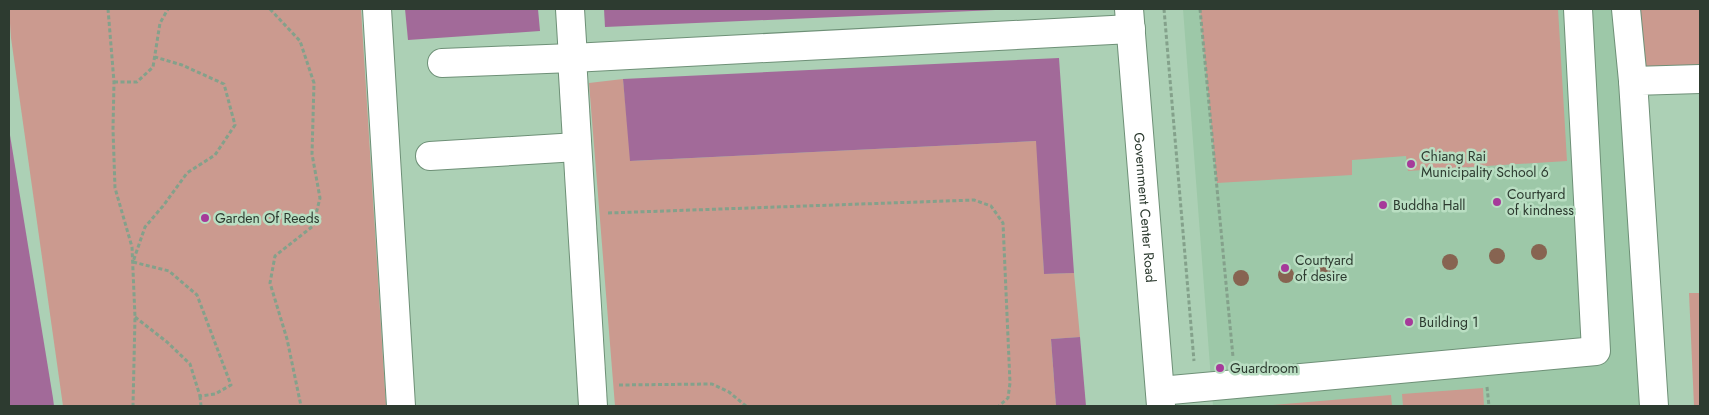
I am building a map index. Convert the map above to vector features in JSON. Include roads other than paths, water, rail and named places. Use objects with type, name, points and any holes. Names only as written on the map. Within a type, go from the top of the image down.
[{"type":"street","points":[[377,9],[401,406]]},
{"type":"street","points":[[570,9],[580,214],[592,396]]},
{"type":"street","points":[[1161,399],[1596,350],[1578,9]]},
{"type":"street","points":[[1626,9],[1633,81],[1654,406]]},
{"type":"street","points":[[442,63],[572,58],[1130,19]]},
{"type":"street","name":"Government Center Road","points":[[1130,19],[1161,399]]},
{"type":"street","points":[[1633,81],[1700,79]]},
{"type":"street","points":[[430,156],[577,147]]},
{"type":"place","name":"Chiang Rai Municipality School 6","points":[[1411,164]]},
{"type":"place","name":"Courtyard of kindness","points":[[1497,202]]},
{"type":"place","name":"Buddha Hall","points":[[1383,205]]},
{"type":"place","name":"Garden Of Reeds","points":[[205,218]]},
{"type":"place","name":"Courtyard of desire","points":[[1285,268]]},
{"type":"place","name":"Building 1","points":[[1409,322]]},
{"type":"place","name":"Guardroom","points":[[1220,368]]}]
